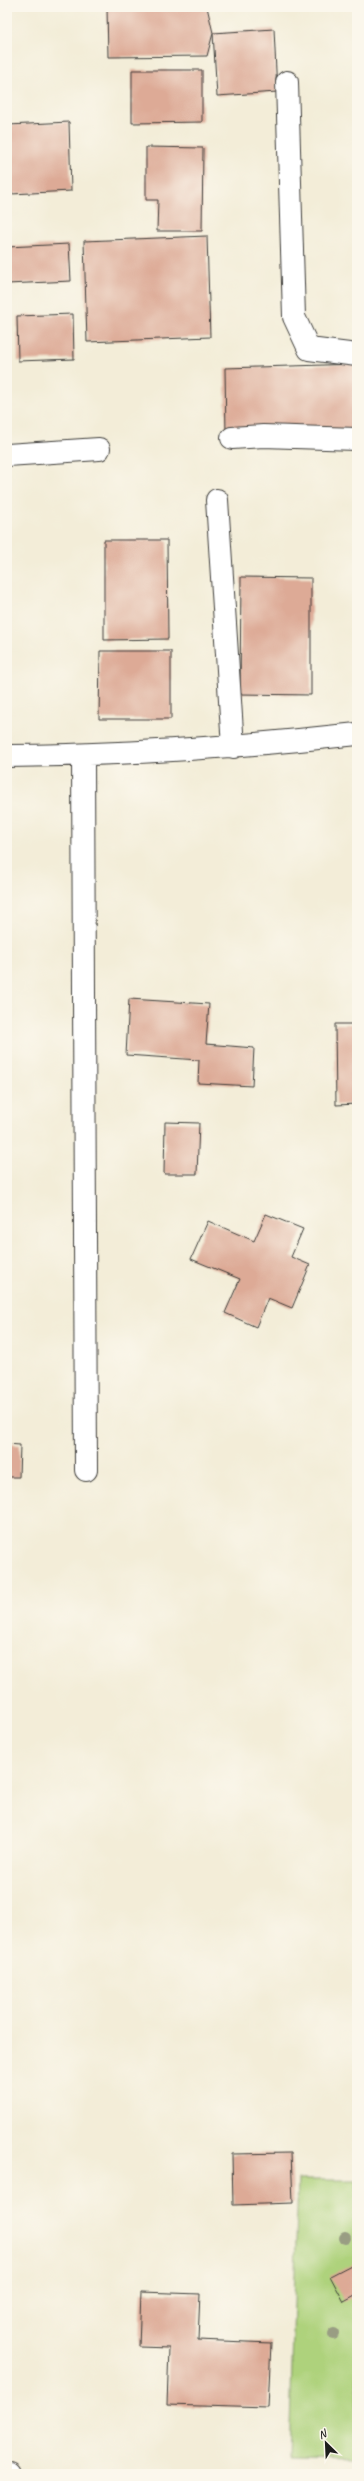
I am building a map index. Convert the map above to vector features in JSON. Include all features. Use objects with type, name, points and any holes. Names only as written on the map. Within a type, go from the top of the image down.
[{"type":"street","points":[[287,82],[294,317],[309,349],[357,355]]},
{"type":"street","points":[[232,438],[263,436],[357,439]]},
{"type":"street","points":[[7,455],[99,449]]},
{"type":"street","points":[[217,500],[233,747]]},
{"type":"street","points":[[7,756],[82,755],[233,747],[357,734]]},
{"type":"street","points":[[82,755],[86,1470]]},
{"type":"green space","points":[[298,2180],[357,2180],[357,2458],[289,2457]]},
{"type":"building","points":[[107,7],[207,7],[213,33],[207,56],[108,57]]},
{"type":"building","points":[[274,29],[277,92],[217,96],[213,33]]},
{"type":"building","points":[[132,70],[202,70],[202,122],[132,123]]},
{"type":"building","points":[[69,122],[71,191],[11,194],[8,125]]},
{"type":"building","points":[[146,147],[203,148],[202,231],[157,231],[158,200],[146,200]]},
{"type":"building","points":[[207,236],[210,337],[87,342],[84,241]]},
{"type":"building","points":[[69,244],[71,281],[7,284],[7,247]]},
{"type":"building","points":[[73,314],[74,359],[18,361],[17,316]]},
{"type":"building","points":[[357,364],[357,431],[226,435],[225,368]]},
{"type":"building","points":[[104,540],[167,540],[168,639],[104,640]]},
{"type":"building","points":[[241,577],[311,578],[311,695],[240,694]]},
{"type":"building","points":[[100,651],[171,651],[171,719],[99,719]]},
{"type":"building","points":[[129,999],[209,1004],[206,1044],[254,1048],[252,1086],[198,1083],[199,1060],[126,1055]]},
{"type":"building","points":[[335,1024],[357,1024],[357,1104],[336,1105]]},
{"type":"building","points":[[165,1122],[199,1123],[197,1174],[164,1174]]},
{"type":"building","points":[[266,1214],[303,1229],[291,1257],[310,1265],[292,1308],[268,1298],[256,1327],[225,1313],[240,1279],[191,1259],[208,1221],[254,1241]]},
{"type":"building","points":[[7,1444],[20,1445],[19,1477],[7,1477]]},
{"type":"building","points":[[291,2153],[293,2203],[233,2205],[232,2154]]},
{"type":"building","points":[[355,2263],[357,2268],[357,2295],[344,2302],[330,2276]]},
{"type":"building","points":[[141,2292],[200,2294],[198,2340],[271,2343],[268,2408],[167,2405],[169,2348],[139,2347]]}]
